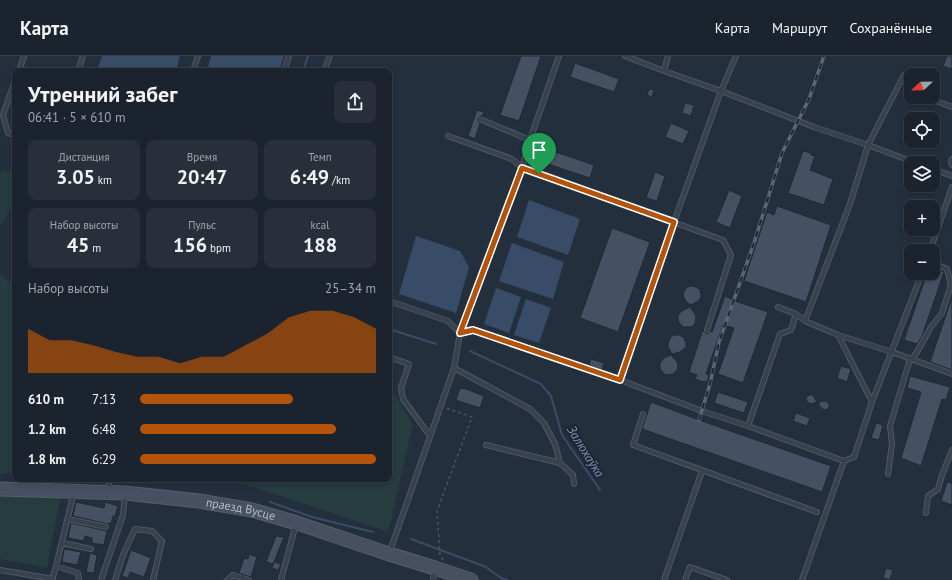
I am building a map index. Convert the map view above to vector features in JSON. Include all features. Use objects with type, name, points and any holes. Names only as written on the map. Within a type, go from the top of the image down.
[{"type":"street","name":"праезд Вусце","points":[[0,489],[125,493],[199,501],[252,510],[297,523],[471,580]]},
{"type":"lane","points":[[20,68],[24,56]]},
{"type":"lane","points":[[79,68],[83,56]]},
{"type":"lane","points":[[194,68],[198,56]]},
{"type":"lane","points":[[285,68],[289,56]]},
{"type":"lane","points":[[325,68],[330,56]]},
{"type":"lane","points":[[389,554],[454,368],[460,333],[522,168],[559,56]]},
{"type":"lane","points":[[625,56],[814,127],[904,158]]},
{"type":"lane","points":[[664,71],[668,56]]},
{"type":"lane","points":[[620,380],[674,222],[721,91],[736,56]]},
{"type":"lane","points":[[805,321],[850,204],[868,145],[904,75]]},
{"type":"lane","points":[[12,90],[3,116],[8,133],[12,135]]},
{"type":"lane","points":[[940,102],[952,107]]},
{"type":"lane","points":[[482,120],[530,140]]},
{"type":"lane","points":[[448,136],[512,159],[522,168],[723,240],[731,255],[707,330]]},
{"type":"lane","points":[[952,159],[952,165]]},
{"type":"lane","points":[[940,172],[952,176]]},
{"type":"lane","points":[[932,244],[952,187]]},
{"type":"lane","points":[[888,474],[892,444],[890,426],[910,359],[913,358],[931,327],[942,313],[952,284],[947,268],[940,266]]},
{"type":"lane","points":[[460,333],[473,330],[620,380],[702,411],[844,461],[854,457],[872,402],[919,280]]},
{"type":"lane","points":[[392,302],[448,321],[460,333]]},
{"type":"lane","points":[[778,307],[796,314],[805,321],[838,335],[892,352],[952,374]]},
{"type":"lane","points":[[748,426],[780,334],[791,330],[796,314]]},
{"type":"lane","points":[[838,335],[872,402]]},
{"type":"lane","points":[[392,358],[408,364],[401,388],[403,399],[430,436]]},
{"type":"lane","points":[[454,368],[530,409],[544,423],[555,444],[560,463]]},
{"type":"lane","points":[[643,414],[633,445],[817,512]]},
{"type":"lane","points":[[486,445],[560,463],[573,475],[574,484]]},
{"type":"lane","points":[[926,513],[928,496],[938,490],[952,450]]},
{"type":"lane","points":[[802,580],[844,461]]},
{"type":"lane","points":[[664,580],[702,471]]},
{"type":"lane","points":[[109,482],[109,492]]},
{"type":"lane","points":[[0,570],[53,580],[74,491]]},
{"type":"lane","points":[[101,580],[123,515],[125,493]]},
{"type":"lane","points":[[68,519],[106,527]]},
{"type":"lane","points":[[281,580],[297,523]]},
{"type":"lane","points":[[115,580],[123,555],[135,529],[152,530],[162,541],[153,580]]},
{"type":"lane","points":[[62,543],[91,549]]},
{"type":"lane","points":[[56,566],[78,573],[79,580]]},
{"type":"lane","points":[[685,580],[690,567],[727,580]]},
{"type":"lane","points":[[227,580],[233,575],[249,580]]},
{"type":"path","points":[[437,570],[440,555],[437,511],[472,417],[441,407]]},
{"type":"green space","points":[[2,171],[12,172],[12,206],[0,226],[0,175]]},
{"type":"green space","points":[[0,274],[12,284],[12,473],[0,473]]},
{"type":"green space","points":[[392,392],[395,394],[413,425],[388,532],[238,482],[392,482]]},
{"type":"green space","points":[[0,493],[61,495],[47,568],[0,559]]},
{"type":"water","points":[[102,56],[180,56],[177,68],[98,67]]},
{"type":"water","points":[[211,56],[284,56],[280,68],[208,68]]},
{"type":"water","points":[[529,200],[580,219],[568,255],[517,237]]},
{"type":"water","points":[[416,236],[460,251],[469,267],[456,313],[399,294]]},
{"type":"water","points":[[512,243],[564,262],[553,299],[499,281]]},
{"type":"water","points":[[496,288],[521,297],[509,333],[484,324]]},
{"type":"water","points":[[526,299],[551,308],[539,343],[514,335]]},
{"type":"building","points":[[521,56],[541,56],[519,121],[500,115]]},
{"type":"building","points":[[947,56],[952,56],[952,69],[943,66]]},
{"type":"building","points":[[575,63],[619,79],[614,92],[570,77]]},
{"type":"building","points":[[649,89],[654,90],[652,97],[647,95]]},
{"type":"building","points":[[685,103],[694,105],[691,116],[682,113]]},
{"type":"building","points":[[477,110],[484,112],[478,119],[480,123],[475,139],[468,136]]},
{"type":"building","points":[[671,123],[689,131],[683,144],[665,137]]},
{"type":"building","points":[[544,148],[594,165],[590,178],[539,161]]},
{"type":"building","points":[[803,151],[811,153],[811,155],[815,156],[810,170],[833,179],[824,205],[788,193]]},
{"type":"building","points":[[655,172],[665,176],[657,201],[646,198]]},
{"type":"building","points":[[729,190],[742,196],[730,228],[716,222]]},
{"type":"building","points":[[777,206],[831,225],[806,302],[744,281],[767,212],[774,215]]},
{"type":"building","points":[[612,228],[650,242],[618,332],[580,318]]},
{"type":"building","points":[[940,270],[944,272],[922,336],[917,344],[904,340],[925,280],[940,280]]},
{"type":"building","points":[[690,286],[698,288],[701,296],[699,301],[690,305],[685,300],[683,295],[685,289]]},
{"type":"building","points":[[725,296],[732,300],[768,312],[743,383],[718,374],[734,328],[723,325],[706,374],[709,375],[707,382],[695,379],[697,375],[689,372],[703,329],[703,331],[708,334],[710,331],[712,332]]},
{"type":"building","points":[[952,300],[952,370],[930,362]]},
{"type":"building","points":[[690,307],[696,317],[695,324],[691,327],[683,327],[678,321],[678,315]]},
{"type":"building","points":[[674,335],[683,337],[686,342],[686,347],[680,352],[672,354],[668,344],[670,338]]},
{"type":"building","points":[[671,355],[677,362],[678,367],[673,374],[667,375],[660,369],[660,363],[664,358]]},
{"type":"building","points":[[591,359],[604,363],[602,370],[589,365]]},
{"type":"building","points":[[841,366],[851,369],[847,382],[837,378]]},
{"type":"building","points":[[910,376],[950,387],[946,400],[942,399],[921,466],[901,458],[921,392],[907,388]]},
{"type":"building","points":[[460,388],[484,396],[480,408],[456,400]]},
{"type":"building","points":[[718,392],[748,402],[744,413],[714,403]]},
{"type":"building","points":[[809,395],[813,395],[817,402],[811,404],[807,402],[806,398]]},
{"type":"building","points":[[826,401],[829,404],[829,407],[826,410],[822,409],[818,403]]},
{"type":"building","points":[[651,402],[831,466],[822,492],[642,429]]},
{"type":"building","points":[[796,413],[810,418],[807,426],[793,421]]},
{"type":"building","points":[[876,423],[883,425],[879,440],[871,438]]},
{"type":"building","points":[[947,482],[952,483],[952,505],[941,501]]},
{"type":"building","points":[[76,502],[104,508],[105,502],[118,506],[111,524],[108,524],[73,516]]},
{"type":"building","points":[[71,523],[107,531],[104,545],[92,543],[92,538],[85,536],[83,541],[68,538]]},
{"type":"building","points":[[276,536],[284,537],[273,564],[266,562]]},
{"type":"building","points":[[64,549],[81,552],[77,565],[62,562]]},
{"type":"building","points":[[131,550],[151,558],[144,577],[130,572],[128,578],[122,576]]},
{"type":"building","points":[[90,553],[97,555],[94,573],[86,572]]},
{"type":"building","points":[[249,554],[257,557],[251,577],[239,573],[244,558],[248,559]]},
{"type":"building","points":[[274,562],[281,564],[278,570],[272,568]]},
{"type":"building","points":[[886,568],[893,570],[890,580],[883,578]]},
{"type":"waterway","name":"Залюхаўка","points":[[304,68],[308,56]]},
{"type":"waterway","name":"Залюхаўка","points":[[392,330],[436,344]]},
{"type":"waterway","name":"Залюхаўка","points":[[470,351],[541,384],[551,396],[562,435],[600,490]]},
{"type":"waterway","points":[[270,502],[312,517],[373,532]]},
{"type":"waterway","points":[[411,539],[486,567],[501,578],[507,580]]},
{"type":"railway","points":[[699,420],[710,384],[719,342],[754,243],[782,153],[809,99],[824,56]]},
{"type":"route","points":[[522,168],[539,174],[674,222],[620,380],[473,330],[460,333],[522,168]]}]
